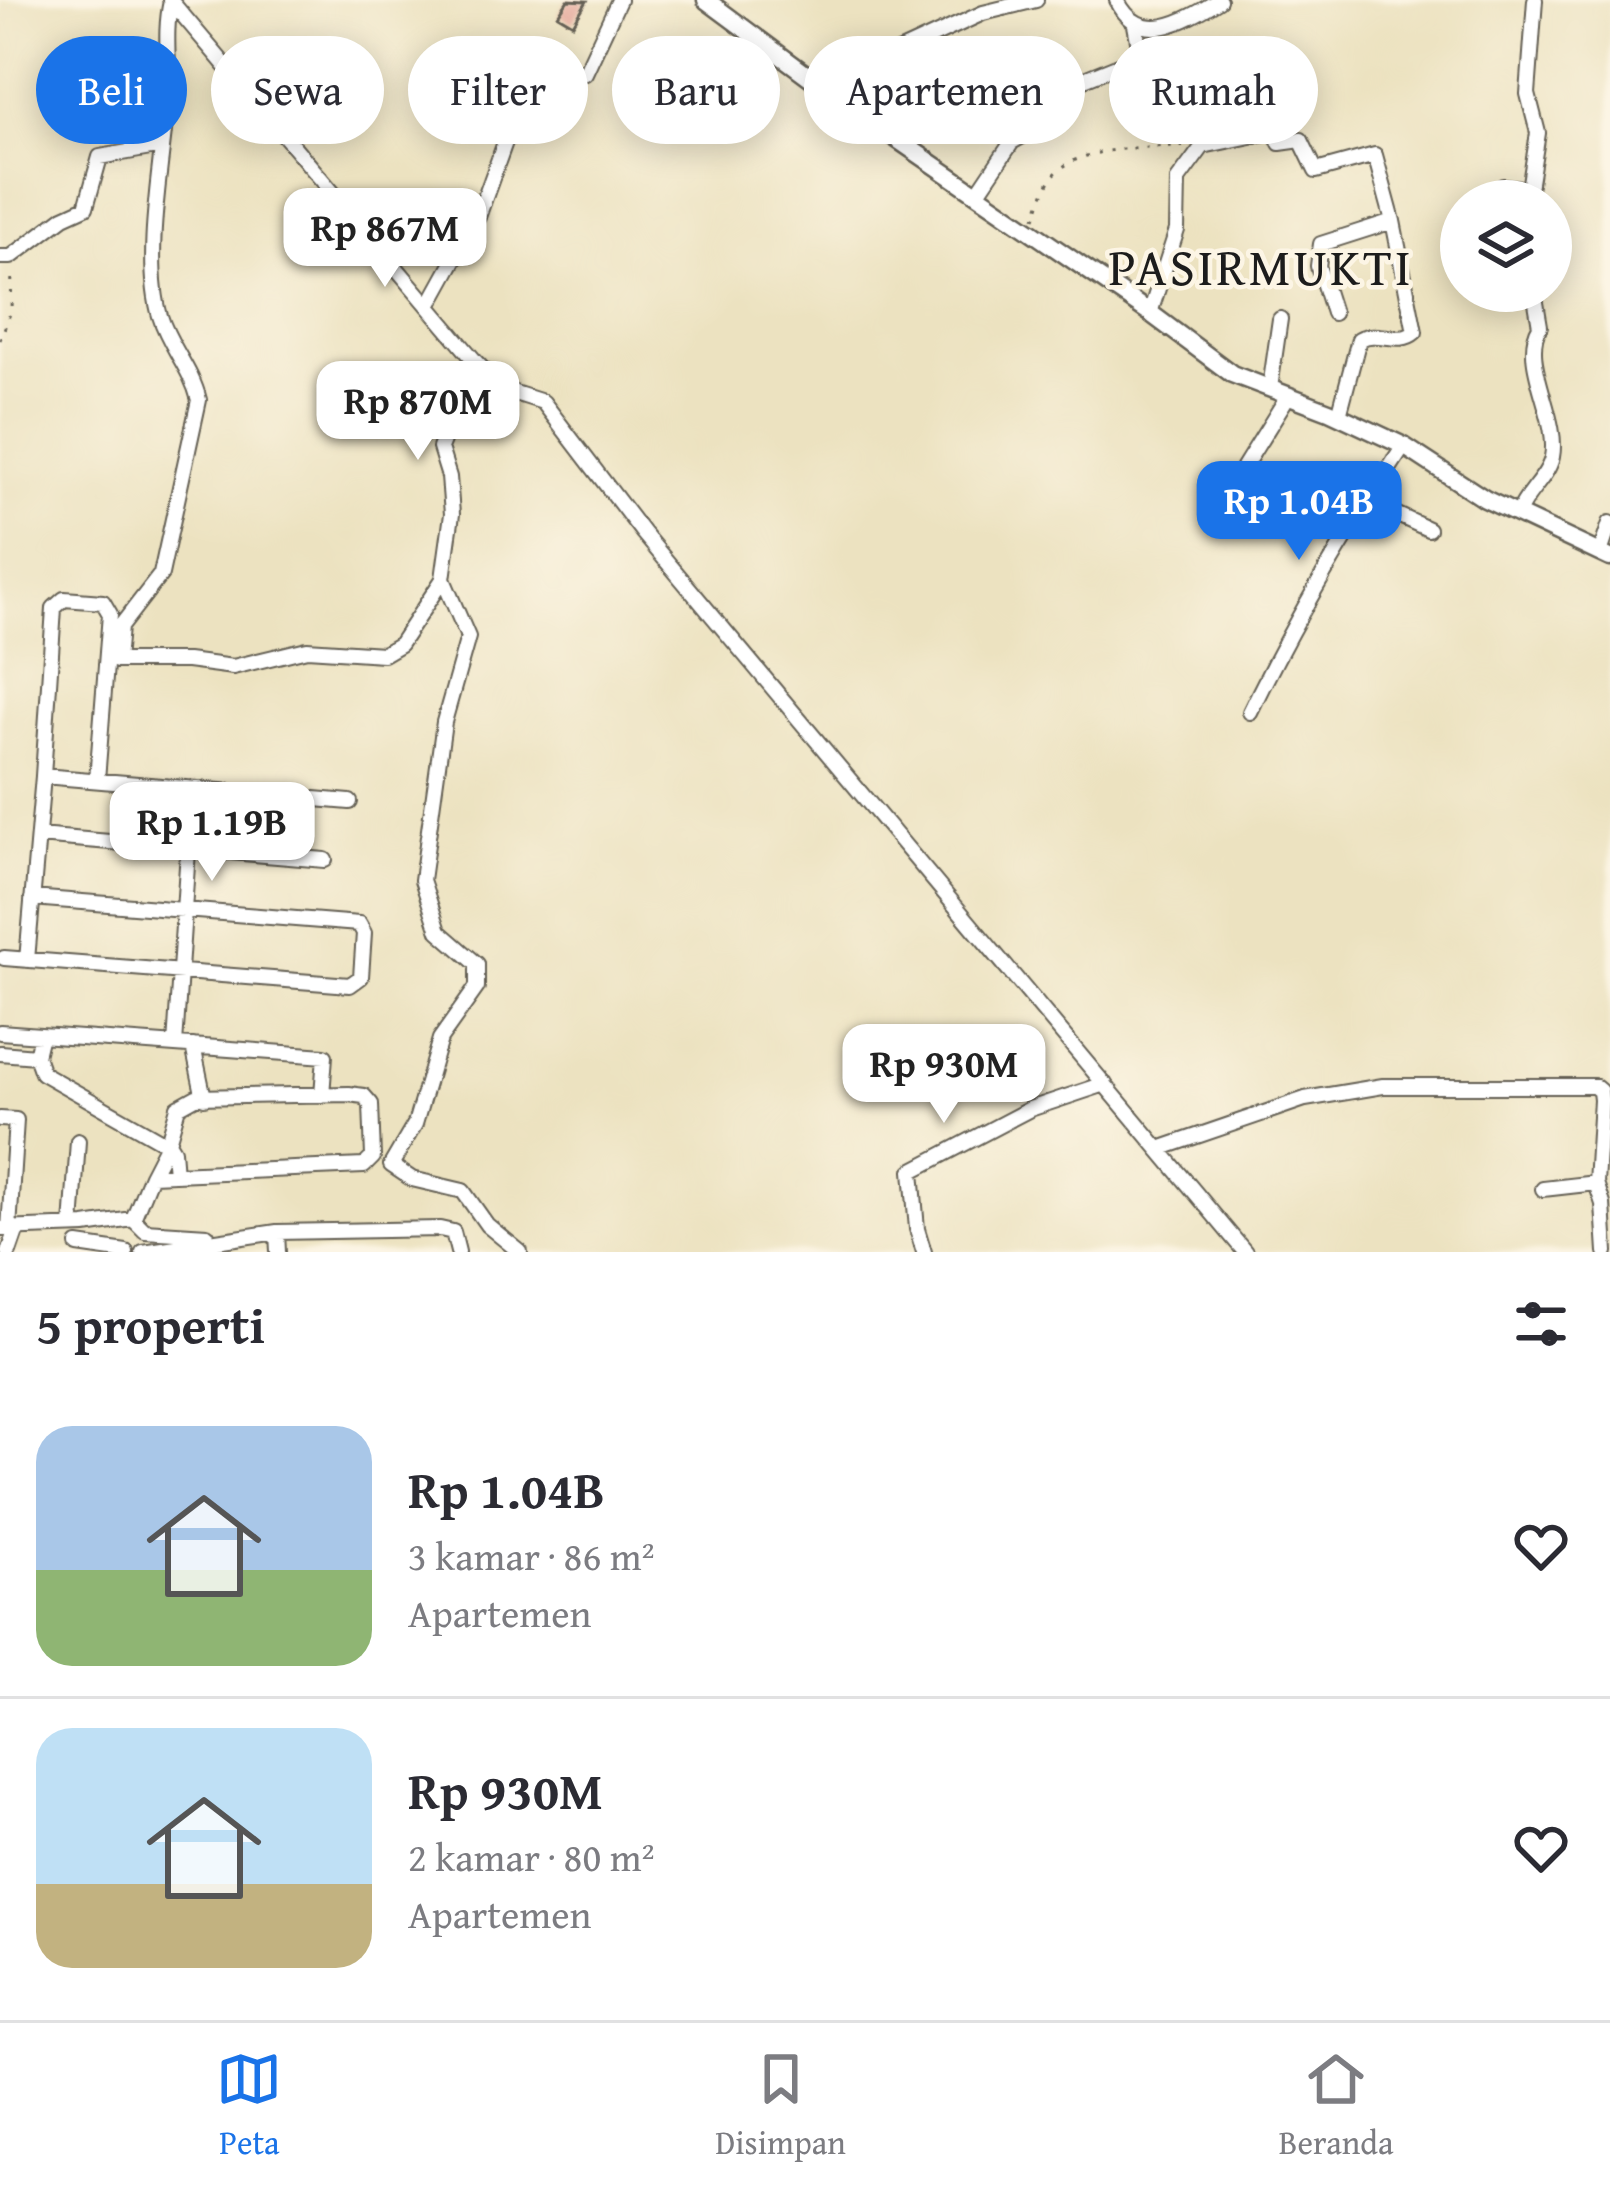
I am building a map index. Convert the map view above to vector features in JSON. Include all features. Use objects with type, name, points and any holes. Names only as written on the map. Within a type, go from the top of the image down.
[{"type":"main road","points":[[706,0],[804,73]]},
{"type":"main road","points":[[904,144],[1232,374],[1404,446],[1485,499],[1605,555]]},
{"type":"street","points":[[430,304],[478,218],[526,84],[538,71],[585,73],[619,0]]},
{"type":"street","points":[[933,36],[983,13],[1036,0]]},
{"type":"street","points":[[1117,0],[1128,20],[1147,28],[1183,19],[1219,0]]},
{"type":"street","points":[[171,1],[475,361],[502,389],[542,402],[643,532],[1245,1252]]},
{"type":"street","points":[[171,1],[165,36],[168,97],[156,293],[160,315],[194,380],[199,400],[161,574],[120,627],[117,661],[187,661],[233,667],[307,649],[382,654],[400,644],[443,578],[452,501],[440,448],[475,361]]},
{"type":"street","points":[[1530,180],[1538,133],[1528,94],[1533,1]]},
{"type":"street","points":[[976,194],[1012,142],[1028,134],[1045,107],[1084,80],[1141,56],[1135,25]]},
{"type":"street","points":[[1150,313],[1177,230],[1178,180],[1203,146],[1275,131],[1280,143],[1301,140],[1316,171],[1375,155],[1415,332],[1404,339],[1367,334],[1359,339],[1339,415]]},
{"type":"street","points":[[5,257],[86,207],[100,157],[162,146]]},
{"type":"street","points":[[1333,313],[1318,266],[1321,244],[1393,221]]},
{"type":"street","points":[[1518,514],[1552,458],[1533,339],[1540,326],[1538,312]]},
{"type":"street","points":[[1270,388],[1280,319]]},
{"type":"street","points":[[1267,501],[1237,478],[1288,396]]},
{"type":"street","points":[[1250,712],[1285,637],[1404,446]]},
{"type":"street","points":[[1367,501],[1428,529]]},
{"type":"street","points":[[1605,555],[1610,523]]},
{"type":"street","points":[[443,578],[462,618],[468,649],[444,722],[422,880],[439,931],[477,964],[477,987],[440,1039],[415,1124],[391,1165],[412,1179],[463,1191],[487,1225],[520,1252]]},
{"type":"street","points":[[27,960],[54,608],[64,599],[103,602],[110,614],[97,780]]},
{"type":"street","points":[[43,776],[350,802]]},
{"type":"street","points":[[175,1045],[193,791]]},
{"type":"street","points":[[38,836],[325,860]]},
{"type":"street","points":[[4,958],[350,985],[361,977],[364,933],[359,924],[32,898]]},
{"type":"street","points":[[0,1032],[325,1056],[322,1095]]},
{"type":"street","points":[[41,1035],[36,1056],[42,1073],[168,1143],[175,1174]]},
{"type":"street","points":[[194,1046],[204,1098]]},
{"type":"street","points":[[0,1053],[36,1056]]},
{"type":"street","points":[[924,1252],[912,1171],[1030,1109],[1105,1084]]},
{"type":"street","points":[[1160,1149],[1305,1099],[1383,1086],[1594,1086],[1601,1100],[1596,1183],[1603,1204],[1606,1252]]},
{"type":"street","points":[[134,1219],[151,1175],[168,1143],[178,1107],[185,1100],[322,1095],[364,1096],[371,1104],[373,1157],[364,1166],[151,1175]]},
{"type":"street","points":[[0,1119],[16,1120],[9,1252]]},
{"type":"street","points":[[78,1141],[77,1249],[126,1252]]},
{"type":"street","points":[[1543,1190],[1596,1183]]},
{"type":"street","points":[[9,1229],[134,1219]]},
{"type":"street","points":[[134,1219],[146,1231],[164,1235],[251,1235]]},
{"type":"street","points":[[143,1252],[277,1232],[440,1228],[453,1232],[458,1252]]},
{"type":"street","points":[[277,1232],[278,1252]]},
{"type":"path","points":[[1029,231],[1049,183],[1066,165],[1125,147],[1203,146]]},
{"type":"path","points":[[0,340],[11,311],[5,257]]},
{"type":"building","points":[[568,0],[587,1],[573,24],[558,15]]},
{"type":"district","name":"PASIRMUKTI","points":[[1261,266]]}]
